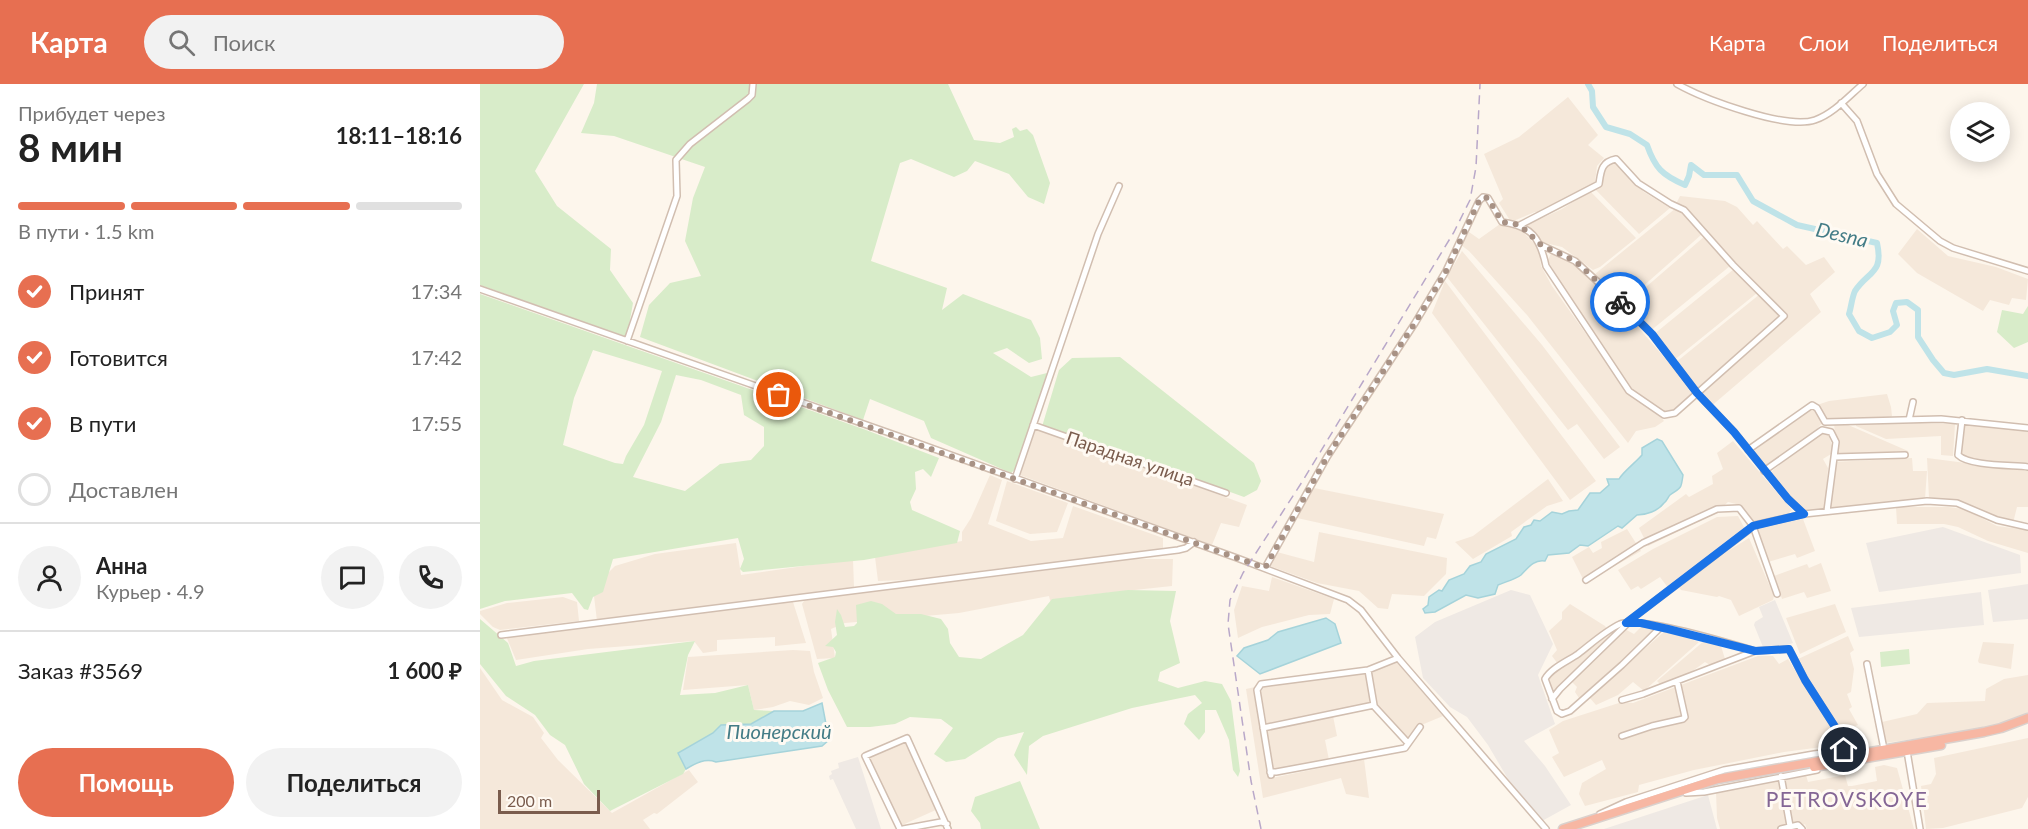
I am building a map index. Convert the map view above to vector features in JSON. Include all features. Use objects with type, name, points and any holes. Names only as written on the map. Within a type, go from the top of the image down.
[{"type":"highway","points":[[1563,829],[1709,781],[1992,730],[2028,718]]},
{"type":"highway","points":[[1581,829],[1686,793],[1735,780],[2000,734],[2028,723]]},
{"type":"street","points":[[627,341],[677,196],[676,160],[690,144],[748,99],[752,94],[753,84]]},
{"type":"street","points":[[1677,84],[1708,99],[1743,111],[1801,122],[1821,118],[1863,84]]},
{"type":"street","points":[[1841,103],[1857,121],[1877,174],[1896,204],[1940,241],[1953,248],[2028,271]]},
{"type":"street","points":[[1520,225],[1599,184],[1602,167],[1607,161],[1616,159],[1638,183],[1684,210],[1733,265],[1784,316],[1675,413],[1669,416],[1664,415],[1629,391],[1546,266],[1541,245]]},
{"type":"street","points":[[1015,479],[1098,234],[1119,186]]},
{"type":"street","points":[[1265,568],[1327,457],[1415,323],[1446,271],[1483,197],[1488,198],[1502,222],[1520,225],[1541,245],[1575,261],[1599,281],[1652,334],[1697,393],[1724,421],[1788,499],[1804,514]]},
{"type":"street","points":[[480,290],[1194,542],[1348,600],[1361,610],[1398,658],[1545,829]]},
{"type":"street","points":[[1909,420],[1913,402]]},
{"type":"street","points":[[1748,450],[1812,405],[1825,422],[1962,420],[2028,428]]},
{"type":"street","points":[[1962,420],[1958,455],[1961,458],[1972,462],[2028,467]]},
{"type":"street","name":"Парадная улица","points":[[1033,425],[1226,493]]},
{"type":"street","points":[[1764,471],[1822,430],[1829,430],[1834,434],[1836,442],[1827,511]]},
{"type":"street","points":[[1834,457],[1905,455]]},
{"type":"street","points":[[1552,699],[1627,622],[1753,526],[1804,514],[1927,501],[1957,503],[1997,520],[2028,527]]},
{"type":"street","points":[[1586,580],[1642,543],[1717,509],[1738,508],[1753,526],[1777,594]]},
{"type":"street","points":[[501,634],[1178,550],[1194,542]]},
{"type":"street","points":[[1661,627],[1622,665],[1565,714],[1557,711],[1545,679],[1548,673],[1627,622],[1661,627],[1755,651]]},
{"type":"street","points":[[1622,699],[1755,651],[1789,649],[1805,680],[1839,733],[1844,750]]},
{"type":"street","points":[[1398,658],[1368,670],[1261,684],[1257,690],[1270,773],[1405,748],[1420,727]]},
{"type":"street","points":[[1867,664],[1884,749]]},
{"type":"street","points":[[1368,670],[1373,705],[1408,743]]},
{"type":"street","points":[[1622,736],[1685,717],[1677,681]]},
{"type":"street","points":[[1263,728],[1373,705]]},
{"type":"street","points":[[907,738],[947,826],[941,822],[901,829],[865,756],[907,738]]},
{"type":"street","points":[[1590,820],[1626,802],[1707,774],[1753,764],[1844,750],[1858,753]]},
{"type":"street","points":[[1907,751],[1920,829]]},
{"type":"street","points":[[1686,793],[1704,792],[1864,762],[1875,756]]},
{"type":"street","points":[[1781,776],[1790,826]]},
{"type":"street","points":[[1781,829],[1798,825],[1802,829]]},
{"type":"shaded area","points":[[1568,97],[1598,135],[1588,145],[1604,158],[1597,166],[1595,182],[1540,213],[1535,212],[1511,222],[1499,203],[1503,199],[1484,154],[1519,137]]},
{"type":"shaded area","points":[[1615,162],[1644,192],[1670,208],[1639,234],[1594,188],[1600,183],[1602,167],[1607,163]]},
{"type":"shaded area","points":[[1590,191],[1636,238],[1593,270],[1562,247],[1541,242],[1525,226],[1562,209]]},
{"type":"shaded area","points":[[1680,196],[1725,201],[1737,207],[1753,225],[1757,221],[1783,249],[1787,246],[1806,265],[1824,257],[1835,272],[1810,294],[1821,312],[1709,408],[1698,395],[1787,316],[1725,255],[1691,215],[1676,204]]},
{"type":"shaded area","points":[[1676,208],[1690,216],[1701,235],[1623,304],[1595,274]]},
{"type":"shaded area","points":[[1500,224],[1506,227],[1518,227],[1539,248],[1541,266],[1552,286],[1628,393],[1657,412],[1664,421],[1655,427],[1636,431],[1628,443],[1527,315],[1461,245],[1469,232],[1479,239]]},
{"type":"shaded area","points":[[1917,229],[1948,256],[1996,267],[2028,279],[2026,300],[2012,298],[2009,305],[1990,300],[1983,311],[1917,273],[1898,254]]},
{"type":"shaded area","points":[[1705,236],[1730,266],[1649,332],[1624,306]]},
{"type":"shaded area","points":[[1462,251],[1542,345],[1620,447],[1604,459],[1577,424],[1568,430],[1447,277]]},
{"type":"shaded area","points":[[1551,253],[1577,265],[1637,326],[1670,364],[1692,394],[1672,412],[1667,413],[1630,390],[1573,304],[1548,261]]},
{"type":"shaded area","points":[[1734,269],[1757,293],[1673,361],[1653,335]]},
{"type":"shaded area","points":[[1445,281],[1596,481],[1570,500],[1432,313]]},
{"type":"shaded area","points":[[1760,294],[1780,314],[1779,318],[1696,392],[1675,363]]},
{"type":"shaded area","points":[[1887,394],[1892,416],[1887,419],[1823,422],[1807,440],[1763,471],[1750,454],[1811,407],[1829,401]]},
{"type":"shaded area","points":[[1884,422],[1955,424],[1953,456],[1941,455],[1941,436],[1886,439],[1856,426],[1856,424]]},
{"type":"shaded area","points":[[1967,423],[2028,431],[2028,468],[1966,462],[1958,453],[1961,429]]},
{"type":"shaded area","points":[[1834,424],[1846,424],[1908,451],[1909,456],[1834,459],[1836,441]]},
{"type":"shaded area","points":[[1036,428],[1247,505],[1239,527],[1221,523],[1212,545],[1020,475]]},
{"type":"shaded area","points":[[1820,433],[1828,433],[1832,446],[1831,454],[1823,459],[1828,468],[1825,510],[1803,514],[1797,512],[1767,475]]},
{"type":"shaded area","points":[[1733,441],[1792,510],[1784,518],[1751,522],[1736,504],[1728,502],[1716,513],[1648,546],[1639,528],[1686,494],[1689,497],[1713,484],[1712,476],[1723,469],[1717,453]]},
{"type":"shaded area","points":[[1912,458],[1913,471],[1927,471],[1925,499],[1847,506],[1833,510],[1828,507],[1833,462]]},
{"type":"shaded area","points":[[1927,458],[2028,471],[2028,507],[2017,507],[2013,523],[1995,518],[1959,501],[1929,498]]},
{"type":"shaded area","points":[[990,475],[1002,480],[988,524],[1031,541],[1063,538],[1073,506],[1163,538],[1163,549],[907,580],[878,581],[875,557],[962,541],[962,532],[971,518]]},
{"type":"shaded area","points":[[1548,479],[1563,501],[1547,506],[1511,532],[1512,536],[1473,559],[1455,542],[1473,536]]},
{"type":"shaded area","points":[[1007,481],[1068,503],[1057,532],[1030,534],[996,521]]},
{"type":"shaded area","points":[[1314,488],[1444,514],[1436,539],[1427,537],[1424,546],[1297,518]]},
{"type":"shaded area","points":[[1896,507],[1964,509],[1997,526],[2028,530],[2028,553],[1988,541],[1958,527],[1944,524],[1897,524]]},
{"type":"shaded area","points":[[1738,516],[1746,531],[1669,589],[1660,577],[1641,589],[1638,586],[1631,590],[1618,570],[1653,549],[1717,517]]},
{"type":"shaded area","points":[[1803,519],[1815,551],[1797,558],[1795,554],[1768,562],[1756,528]]},
{"type":"shaded area","points":[[1943,527],[2020,555],[2021,573],[1879,592],[1866,543]]},
{"type":"shaded area","points":[[1627,529],[1641,551],[1585,583],[1572,557],[1589,547],[1593,553],[1602,548],[1601,542]]},
{"type":"shaded area","points":[[1319,532],[1447,558],[1446,574],[1424,596],[1392,594],[1388,609],[1378,608],[1359,591],[1317,583],[1270,566],[1277,552],[1314,562]]},
{"type":"shaded area","points":[[1749,538],[1774,596],[1773,600],[1739,616],[1731,600],[1681,590],[1679,587]]},
{"type":"shaded area","points":[[736,543],[741,575],[853,559],[854,587],[597,621],[593,588],[615,566],[655,554]]},
{"type":"shaded area","points":[[1129,559],[1173,559],[1172,586],[1069,597],[1052,608],[1049,596],[959,613],[845,623],[831,629],[835,658],[817,659],[802,604],[806,598]]},
{"type":"shaded area","points":[[1821,563],[1831,591],[1807,598],[1804,592],[1782,599],[1774,576],[1807,564],[1809,568]]},
{"type":"shaded area","points":[[1272,577],[1334,599],[1330,614],[1309,615],[1262,627],[1238,638],[1234,610],[1242,586],[1269,591]]},
{"type":"shaded area","points":[[2028,584],[2028,619],[1993,622],[1988,590]]},
{"type":"shaded area","points":[[1511,590],[1530,595],[1553,644],[1538,675],[1555,724],[1524,741],[1545,766],[1571,805],[1542,821],[1508,779],[1488,745],[1467,717],[1450,707],[1423,678],[1415,637],[1435,622]]},
{"type":"shaded area","points":[[1981,592],[1984,625],[1859,637],[1851,608]]},
{"type":"shaded area","points":[[563,597],[577,602],[579,621],[500,630],[493,627],[480,614],[480,611],[507,603]]},
{"type":"shaded area","points":[[1775,600],[1793,643],[1775,649],[1766,649],[1754,625],[1763,617],[1759,607]]},
{"type":"shaded area","points":[[793,602],[806,643],[775,646],[775,637],[717,640],[717,651],[703,653],[694,641],[588,649],[516,660],[506,636],[570,626],[591,627],[694,612]]},
{"type":"shaded area","points":[[1570,604],[1605,626],[1610,634],[1621,627],[1634,634],[1642,626],[1655,630],[1581,701],[1575,692],[1577,687],[1569,679],[1552,694],[1547,679],[1561,668],[1552,656],[1557,650],[1549,631],[1562,619],[1562,612]]},
{"type":"shaded area","points":[[1835,604],[1846,632],[1800,654],[1786,618]]},
{"type":"shaded area","points":[[1665,631],[1699,642],[1644,691],[1633,682],[1618,695],[1596,705],[1589,697]]},
{"type":"shaded area","points":[[1848,636],[1854,650],[1850,653],[1854,669],[1851,692],[1847,694],[1852,707],[1849,709],[1858,725],[1841,731],[1813,690],[1798,659]]},
{"type":"shaded area","points":[[1704,641],[1721,646],[1725,659],[1710,665],[1705,662],[1687,675],[1661,685],[1657,681]]},
{"type":"shaded area","points":[[1983,642],[2014,644],[2011,669],[1979,663]]},
{"type":"shaded area","points":[[793,650],[810,651],[823,698],[809,705],[790,701],[754,710],[748,685],[683,690],[688,657]]},
{"type":"shaded area","points":[[1758,656],[1773,656],[1779,664],[1788,659],[1831,727],[1837,745],[1784,752],[1694,770],[1639,785],[1638,792],[1585,806],[1579,794],[1582,783],[1606,769],[1602,760],[1564,777],[1552,757],[1559,753],[1549,730],[1563,721],[1622,702],[1633,703]]},
{"type":"shaded area","points":[[1396,661],[1443,716],[1419,726],[1408,740],[1376,703],[1371,675],[1374,668]]},
{"type":"shaded area","points":[[480,668],[502,700],[533,717],[544,733],[541,738],[558,760],[612,813],[689,770],[698,782],[657,814],[654,813],[643,820],[650,829],[480,829]]},
{"type":"shaded area","points":[[1368,671],[1371,705],[1267,726],[1261,692],[1264,687]]},
{"type":"shaded area","points":[[2028,675],[2028,715],[2005,724],[1972,731],[1885,743],[1882,722],[1917,714],[1927,703],[1985,701],[1986,689],[2004,679]]},
{"type":"shaded area","points":[[1255,687],[1269,774],[1272,778],[1364,759],[1369,798],[1346,794],[1341,778],[1263,798],[1246,689]]},
{"type":"shaded area","points":[[1333,716],[1337,736],[1325,740],[1329,760],[1272,772],[1267,730]]},
{"type":"shaded area","points":[[2028,738],[2028,797],[2022,808],[1943,828],[1926,829],[1921,786],[1931,784],[1936,774],[1934,758]]},
{"type":"shaded area","points":[[906,740],[938,809],[900,826],[868,757]]},
{"type":"shaded area","points":[[858,757],[881,829],[856,829],[833,779],[830,780],[831,771],[839,768],[838,763]]},
{"type":"shaded area","points":[[1884,765],[1897,768],[1914,829],[1807,829],[1805,824],[1795,829],[1720,829],[1717,818],[1716,792],[1806,775],[1808,782],[1845,775],[1848,786],[1852,786],[1877,781],[1875,767]]},
{"type":"shaded area","points":[[1708,795],[1717,829],[1604,829]]},
{"type":"green space","points":[[480,84],[584,84],[535,171],[557,206],[611,249],[610,270],[633,303],[627,337],[480,285]]},
{"type":"green space","points":[[597,84],[948,84],[974,140],[1000,143],[1014,137],[1012,129],[1016,127],[1020,131],[1027,129],[1033,135],[1050,183],[1044,204],[1028,197],[1009,174],[975,161],[967,171],[954,177],[911,159],[900,163],[871,261],[947,288],[942,310],[963,294],[1031,320],[1040,338],[1042,359],[1029,363],[1007,348],[993,353],[1031,377],[1047,373],[1018,467],[1011,473],[931,438],[924,421],[870,399],[863,420],[640,337],[649,305],[670,283],[701,276],[685,241],[693,198],[705,167],[614,136],[581,133],[594,103]]},
{"type":"green space","points":[[480,294],[866,430],[939,458],[931,477],[923,469],[915,472],[916,489],[910,502],[912,510],[960,531],[957,543],[864,560],[743,572],[740,569],[744,559],[738,538],[613,559],[603,592],[593,597],[588,610],[584,609],[572,593],[505,601],[480,609]],"holes":[[[593,350],[662,371],[644,425],[623,464],[563,445],[574,398]],[[676,375],[701,380],[741,395],[744,415],[764,427],[764,446],[751,460],[720,464],[685,491],[633,477],[661,422]]]},
{"type":"green space","points":[[2028,306],[2028,342],[2014,348],[1997,332],[2002,310],[2023,314]]},
{"type":"green space","points":[[1120,357],[1254,463],[1261,481],[1257,490],[1244,497],[1112,449],[1041,430],[1059,370],[1072,358]]},
{"type":"green space","points":[[1128,590],[1176,591],[1170,621],[1180,663],[1160,672],[1158,681],[1178,688],[1205,681],[1222,684],[1231,701],[1240,771],[1238,777],[1233,770],[1229,740],[1216,710],[1205,710],[1205,732],[1199,740],[1184,724],[1188,714],[1202,703],[1195,695],[1132,708],[1043,736],[1029,746],[1027,775],[1014,755],[1024,732],[998,738],[965,759],[946,762],[934,754],[953,728],[941,719],[910,717],[895,724],[847,727],[828,690],[818,663],[835,657],[836,652],[833,647],[825,646],[837,635],[835,622],[837,609],[845,627],[854,626],[857,623],[856,605],[871,601],[882,604],[896,614],[921,614],[941,619],[948,629],[950,643],[959,657],[981,659],[1023,635],[1052,599]]},
{"type":"green space","points":[[480,619],[508,643],[516,666],[534,661],[695,641],[688,655],[680,695],[715,693],[748,685],[754,710],[774,711],[751,724],[721,725],[713,733],[678,753],[686,769],[683,774],[610,811],[584,784],[565,745],[550,735],[535,715],[506,696],[480,664]]},
{"type":"green space","points":[[1909,649],[1910,664],[1881,667],[1880,652]]},
{"type":"green space","points":[[1020,781],[1040,829],[981,829],[980,823],[971,811],[975,797]]},
{"type":"water","points":[[1657,439],[1662,441],[1683,475],[1680,488],[1670,495],[1659,508],[1637,515],[1622,528],[1618,526],[1588,546],[1580,545],[1569,553],[1548,555],[1545,561],[1534,563],[1519,576],[1498,585],[1495,594],[1478,598],[1466,595],[1435,612],[1425,613],[1423,609],[1428,605],[1429,597],[1439,590],[1442,591],[1449,580],[1464,574],[1470,566],[1481,562],[1486,554],[1516,539],[1524,527],[1531,525],[1534,520],[1540,521],[1552,512],[1562,514],[1578,510],[1590,493],[1600,493],[1609,485],[1607,479],[1619,479],[1642,455],[1642,448]]},
{"type":"water","points":[[1326,618],[1335,624],[1341,643],[1260,674],[1237,656],[1244,648],[1268,640],[1278,632]]},
{"type":"water","name":"Пионерский","points":[[822,703],[829,740],[822,746],[716,762],[704,761],[686,769],[678,753],[713,733],[721,725],[751,724],[774,711],[803,711]]},
{"type":"waterway","name":"Desna","points":[[1588,84],[1592,91],[1593,107],[1606,127],[1630,134],[1647,145],[1656,165],[1670,178],[1685,185],[1691,165],[1704,175],[1737,175],[1753,201],[1797,225],[1877,243],[1879,253],[1877,267],[1855,291],[1849,314],[1859,331],[1872,338],[1890,332],[1897,325],[1893,311],[1896,303],[1907,302],[1918,310],[1918,337],[1944,373],[1954,375],[1987,369],[2028,376]]},
{"type":"railway","points":[[1261,829],[1251,781],[1228,624],[1230,600],[1243,573],[1302,482],[1454,232],[1470,200],[1476,167],[1480,84]]},
{"type":"way so far","points":[[779,395],[1265,568],[1327,457],[1415,323],[1446,271],[1483,197],[1488,198],[1492,203],[1502,222],[1520,225],[1541,245],[1575,261],[1620,302]]},
{"type":"district","name":"PETROVSKOYE","points":[[1847,800]]},
{"type":"route","points":[[1620,302],[1652,334],[1697,393],[1734,432],[1788,499],[1804,514],[1753,526],[1626,623],[1641,623],[1715,639],[1755,651],[1789,649],[1805,680],[1839,733],[1844,750]]}]
